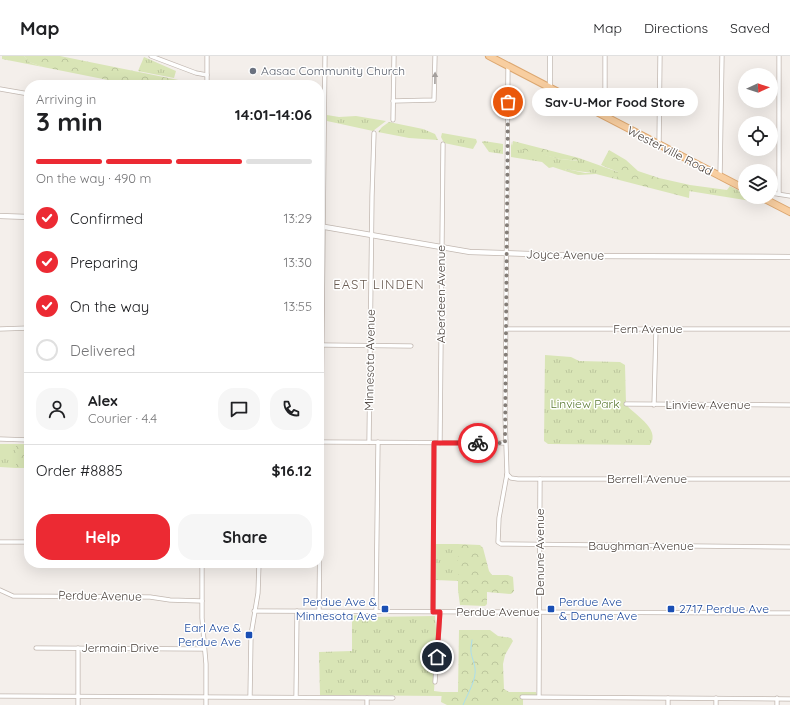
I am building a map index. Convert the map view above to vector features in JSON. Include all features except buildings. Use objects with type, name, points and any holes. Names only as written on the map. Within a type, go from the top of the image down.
[{"type":"main road","name":"Westerville Road","points":[[489,56],[659,146],[738,186]]},
{"type":"main road","points":[[775,204],[790,212]]},
{"type":"street","points":[[151,56],[196,74],[207,75]]},
{"type":"street","points":[[207,56],[207,80]]},
{"type":"street","points":[[324,153],[325,56]]},
{"type":"street","points":[[394,56],[394,120]]},
{"type":"street","points":[[393,100],[434,100],[435,56]]},
{"type":"street","points":[[550,56],[550,88]]},
{"type":"street","points":[[605,56],[605,117]]},
{"type":"street","points":[[659,146],[660,56]]},
{"type":"street","points":[[720,177],[722,56]]},
{"type":"street","points":[[779,56],[779,194],[790,196]]},
{"type":"street","points":[[507,474],[505,443],[508,66]]},
{"type":"street","points":[[0,89],[24,93]]},
{"type":"street","name":"Minnesota Avenue","points":[[369,442],[374,133]]},
{"type":"street","name":"Aberdeen Avenue","points":[[440,443],[443,144]]},
{"type":"street","points":[[0,216],[24,216]]},
{"type":"street","name":"Joyce Avenue","points":[[324,227],[470,252],[507,254],[790,257]]},
{"type":"street","points":[[0,328],[24,328]]},
{"type":"street","name":"Fern Avenue","points":[[506,329],[790,329]]},
{"type":"street","points":[[654,405],[656,329]]},
{"type":"street","points":[[324,345],[411,346]]},
{"type":"street","name":"Linview Avenue","points":[[626,404],[790,405]]},
{"type":"street","points":[[0,439],[24,440]]},
{"type":"street","points":[[324,442],[505,443]]},
{"type":"street","points":[[376,612],[378,442]]},
{"type":"street","points":[[433,612],[434,443]]},
{"type":"street","name":"Berrell Avenue","points":[[507,474],[511,478],[518,479],[790,479]]},
{"type":"street","name":"Baughman Avenue","points":[[507,474],[497,538],[498,542],[501,544],[790,547]]},
{"type":"street","name":"Denune Avenue","points":[[539,698],[540,479]]},
{"type":"street","points":[[0,542],[24,542]]},
{"type":"street","points":[[202,568],[206,705]]},
{"type":"street","points":[[250,697],[251,635],[258,593],[259,568]]},
{"type":"street","points":[[319,568],[319,611]]},
{"type":"street","name":"Perdue Avenue","points":[[0,590],[13,596],[150,597],[170,600],[202,601]]},
{"type":"street","name":"Perdue Avenue","points":[[254,611],[790,613]]},
{"type":"street","points":[[296,611],[296,697]]},
{"type":"street","points":[[435,682],[440,612]]},
{"type":"street","name":"Jermain Drive","points":[[36,648],[204,649]]},
{"type":"street","points":[[78,648],[78,705]]},
{"type":"street","points":[[0,696],[393,698]]},
{"type":"street","points":[[522,697],[790,699]]},
{"type":"street","points":[[367,698],[367,705]]},
{"type":"street","points":[[668,698],[668,705]]},
{"type":"street","points":[[716,698],[716,705]]},
{"type":"street","points":[[776,698],[777,705]]},
{"type":"green space","points":[[2,56],[24,56],[29,62],[43,67],[2,59]]},
{"type":"green space","points":[[24,56],[60,56],[178,80],[108,80],[43,67],[29,62]]},
{"type":"green space","points":[[144,57],[176,71],[174,78],[138,71]]},
{"type":"green space","points":[[327,115],[339,117],[356,116],[386,121],[373,131],[327,121]]},
{"type":"green space","points":[[389,122],[423,129],[435,134],[438,140],[409,138],[378,132]]},
{"type":"green space","points":[[442,133],[476,139],[477,142],[473,149],[444,143],[441,137]]},
{"type":"green space","points":[[513,141],[579,158],[580,161],[560,159],[514,148],[512,146]]},
{"type":"green space","points":[[482,142],[503,144],[503,154],[489,152]]},
{"type":"green space","points":[[511,142],[512,146],[560,159],[578,161],[579,158],[618,172],[619,176],[617,178],[566,169],[565,171],[553,167],[549,168],[542,162],[511,157]]},
{"type":"green space","points":[[609,150],[626,160],[638,171],[659,178],[690,185],[689,198],[596,174],[578,175],[565,171],[566,169],[585,173],[603,173],[617,178],[618,172],[601,165]]},
{"type":"green space","points":[[690,185],[727,190],[730,186],[738,190],[738,199],[689,191]]},
{"type":"green space","name":"Linview Park","points":[[545,355],[571,357],[579,361],[620,362],[625,365],[626,404],[649,427],[653,439],[650,445],[548,444],[544,441]]},
{"type":"green space","points":[[0,444],[16,444],[16,468],[0,467]]},
{"type":"green space","points":[[16,444],[24,444],[24,468],[16,468]]},
{"type":"green space","points":[[435,544],[458,544],[458,581],[436,580]]},
{"type":"green space","points":[[458,544],[480,545],[483,548],[489,571],[492,575],[508,575],[513,577],[514,591],[511,594],[487,592],[487,604],[485,606],[460,605],[458,590]]},
{"type":"green space","points":[[352,615],[370,617],[435,616],[437,642],[434,691],[442,692],[442,696],[320,695],[319,652],[352,651]]},
{"type":"green space","points":[[459,630],[490,630],[498,636],[511,638],[513,641],[505,655],[503,664],[504,689],[509,692],[536,692],[537,695],[523,698],[523,705],[447,705],[441,702],[442,692],[458,692]]},
{"type":"waterway","points":[[463,705],[475,677],[475,668],[471,653],[472,640]]},
{"type":"way so far","points":[[478,443],[505,443],[508,102]]},
{"type":"place","name":"Aasac Community Church","points":[[253,71]]},
{"type":"place","name":"Sav-U-Mor Food Store","points":[[508,102]]},
{"type":"place","name":"Perdue Ave & Minnesota Ave","points":[[385,609]]},
{"type":"place","name":"Perdue Ave & Denune Ave","points":[[551,609]]},
{"type":"place","name":"2717 Perdue Ave","points":[[671,609]]},
{"type":"place","name":"Earl Ave & Perdue Ave","points":[[249,635]]},
{"type":"district","name":"EAST LINDEN","points":[[379,284]]},
{"type":"route","points":[[437,657],[440,612],[433,612],[434,443],[478,443]]}]
